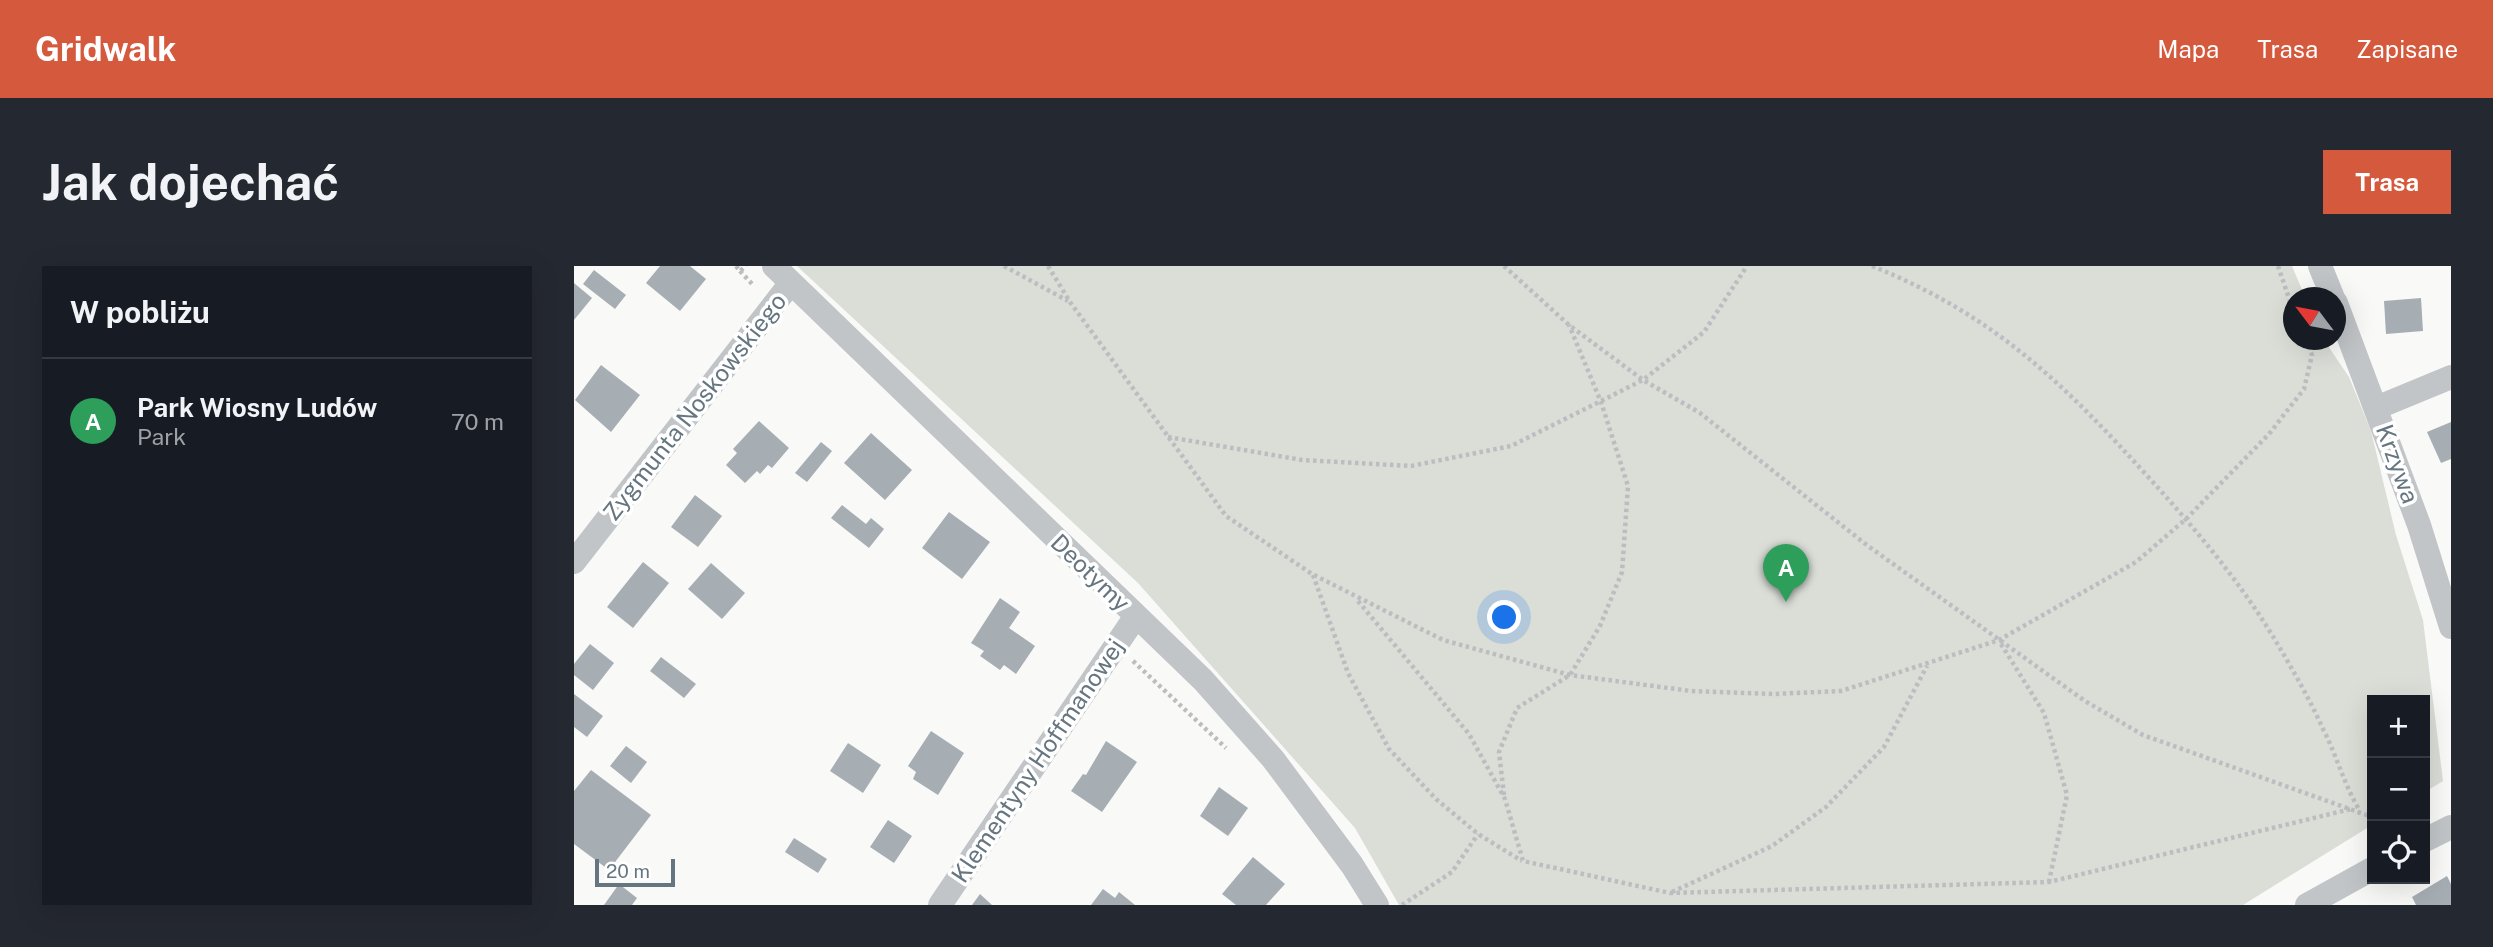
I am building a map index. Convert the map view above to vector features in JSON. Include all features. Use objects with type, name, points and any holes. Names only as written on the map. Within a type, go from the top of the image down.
[{"type":"street","points":[[2320,266],[2329,287]]},
{"type":"street","name":"Zygmunta Noskowskiego","points":[[574,562],[773,306],[782,275]]},
{"type":"street","name":"Deotymy","points":[[782,275],[1203,680],[1249,730],[1326,828],[1377,905]]},
{"type":"street","name":"Krzywa","points":[[2346,329],[2441,588],[2451,627]]},
{"type":"street","points":[[2376,408],[2451,377]]},
{"type":"street","name":"Klementyny Hoffmanowej","points":[[940,905],[1136,616]]},
{"type":"street","points":[[2430,838],[2451,827]]},
{"type":"street","points":[[2307,905],[2367,872]]},
{"type":"path","points":[[746,266],[738,268],[773,306]]},
{"type":"path","points":[[1004,266],[1070,302]]},
{"type":"path","points":[[1048,266],[1070,302],[1226,516],[1312,574],[1443,640],[1570,675],[1691,691],[1773,694],[1841,691],[1927,666],[1999,640],[2136,562],[2186,519],[2269,434],[2304,389],[2312,355],[2310,350]]},
{"type":"path","points":[[1504,266],[1569,325],[1643,380],[1700,413],[1868,546],[2085,701],[2143,735],[2367,814]]},
{"type":"path","points":[[1167,436],[1302,460],[1411,466],[1511,446],[1643,380],[1704,332],[1747,266]]},
{"type":"path","points":[[1872,266],[1968,312],[2029,356],[2080,402],[2186,519],[2277,643],[2324,730],[2346,789],[2360,811]]},
{"type":"path","points":[[2278,266],[2285,287]]},
{"type":"path","points":[[1522,861],[1505,799],[1499,752],[1517,708],[1570,675],[1600,626],[1622,572],[1628,486],[1601,402],[1569,325]]},
{"type":"path","points":[[1312,574],[1348,673],[1389,749],[1436,799],[1478,834],[1522,861],[1670,893],[2049,882],[2351,809]]},
{"type":"path","points":[[1355,597],[1469,734],[1505,799]]},
{"type":"path","points":[[1999,640],[2044,713],[2067,795],[2049,882]]},
{"type":"path","points":[[1116,645],[1236,757]]},
{"type":"path","points":[[1670,893],[1772,846],[1826,807],[1884,747],[1927,666]]},
{"type":"path","points":[[1402,905],[1452,872],[1478,834]]},
{"type":"shaded area","points":[[797,266],[2292,266],[2301,287],[2283,287],[2283,350],[2331,350],[2349,377],[2371,431],[2396,535],[2423,620],[2443,781],[2430,789],[2430,695],[2367,695],[2367,828],[2243,905],[1399,905],[1355,828],[1138,583]]},
{"type":"building","points":[[660,266],[690,266],[706,279],[680,311],[646,283]]},
{"type":"building","points":[[594,270],[626,295],[615,309],[583,284]]},
{"type":"building","points":[[574,283],[592,298],[574,320]]},
{"type":"building","points":[[2421,298],[2423,331],[2386,334],[2384,301]]},
{"type":"building","points":[[601,365],[640,395],[611,432],[575,400]]},
{"type":"building","points":[[759,421],[789,448],[772,468],[768,465],[760,474],[757,471],[745,483],[726,465],[737,453],[733,449]]},
{"type":"building","points":[[2451,422],[2451,459],[2441,463],[2427,432]]},
{"type":"building","points":[[871,433],[912,470],[885,500],[844,463]]},
{"type":"building","points":[[821,442],[832,451],[807,482],[795,473]]},
{"type":"building","points":[[695,495],[722,516],[698,547],[671,527]]},
{"type":"building","points":[[842,505],[866,524],[871,518],[884,529],[869,548],[831,518]]},
{"type":"building","points":[[949,512],[990,542],[962,579],[922,548]]},
{"type":"building","points":[[643,562],[669,583],[633,628],[607,607]]},
{"type":"building","points":[[711,563],[745,593],[722,619],[688,589]]},
{"type":"building","points":[[1000,598],[1020,612],[1009,628],[1035,646],[1016,674],[1004,665],[1000,670],[980,656],[984,651],[971,643]]},
{"type":"building","points":[[590,644],[614,663],[593,690],[574,675],[574,664]]},
{"type":"building","points":[[661,657],[696,684],[684,698],[650,671]]},
{"type":"building","points":[[574,694],[603,716],[587,737],[574,727]]},
{"type":"building","points":[[931,731],[964,753],[938,795],[913,779],[916,772],[908,766]]},
{"type":"building","points":[[1106,741],[1137,762],[1102,812],[1071,791],[1083,774],[1086,775]]},
{"type":"building","points":[[848,743],[881,765],[863,793],[830,771]]},
{"type":"building","points":[[626,746],[647,762],[631,783],[610,766]]},
{"type":"building","points":[[591,770],[651,815],[609,870],[574,844],[574,791]]},
{"type":"building","points":[[1219,787],[1248,808],[1228,836],[1200,816]]},
{"type":"building","points":[[888,820],[912,836],[894,863],[870,847]]},
{"type":"building","points":[[794,838],[827,859],[818,873],[785,852]]},
{"type":"building","points":[[1253,857],[1285,884],[1266,905],[1236,905],[1222,894]]},
{"type":"building","points":[[2447,876],[2451,884],[2451,905],[2416,905],[2412,897]]},
{"type":"building","points":[[619,884],[637,898],[632,905],[604,905]]},
{"type":"building","points":[[1103,889],[1115,898],[1119,892],[1135,905],[1091,905]]},
{"type":"building","points":[[980,894],[992,905],[972,905]]},
{"type":"place","name":"Park Wiosny Ludów","points":[[1786,602]]}]
